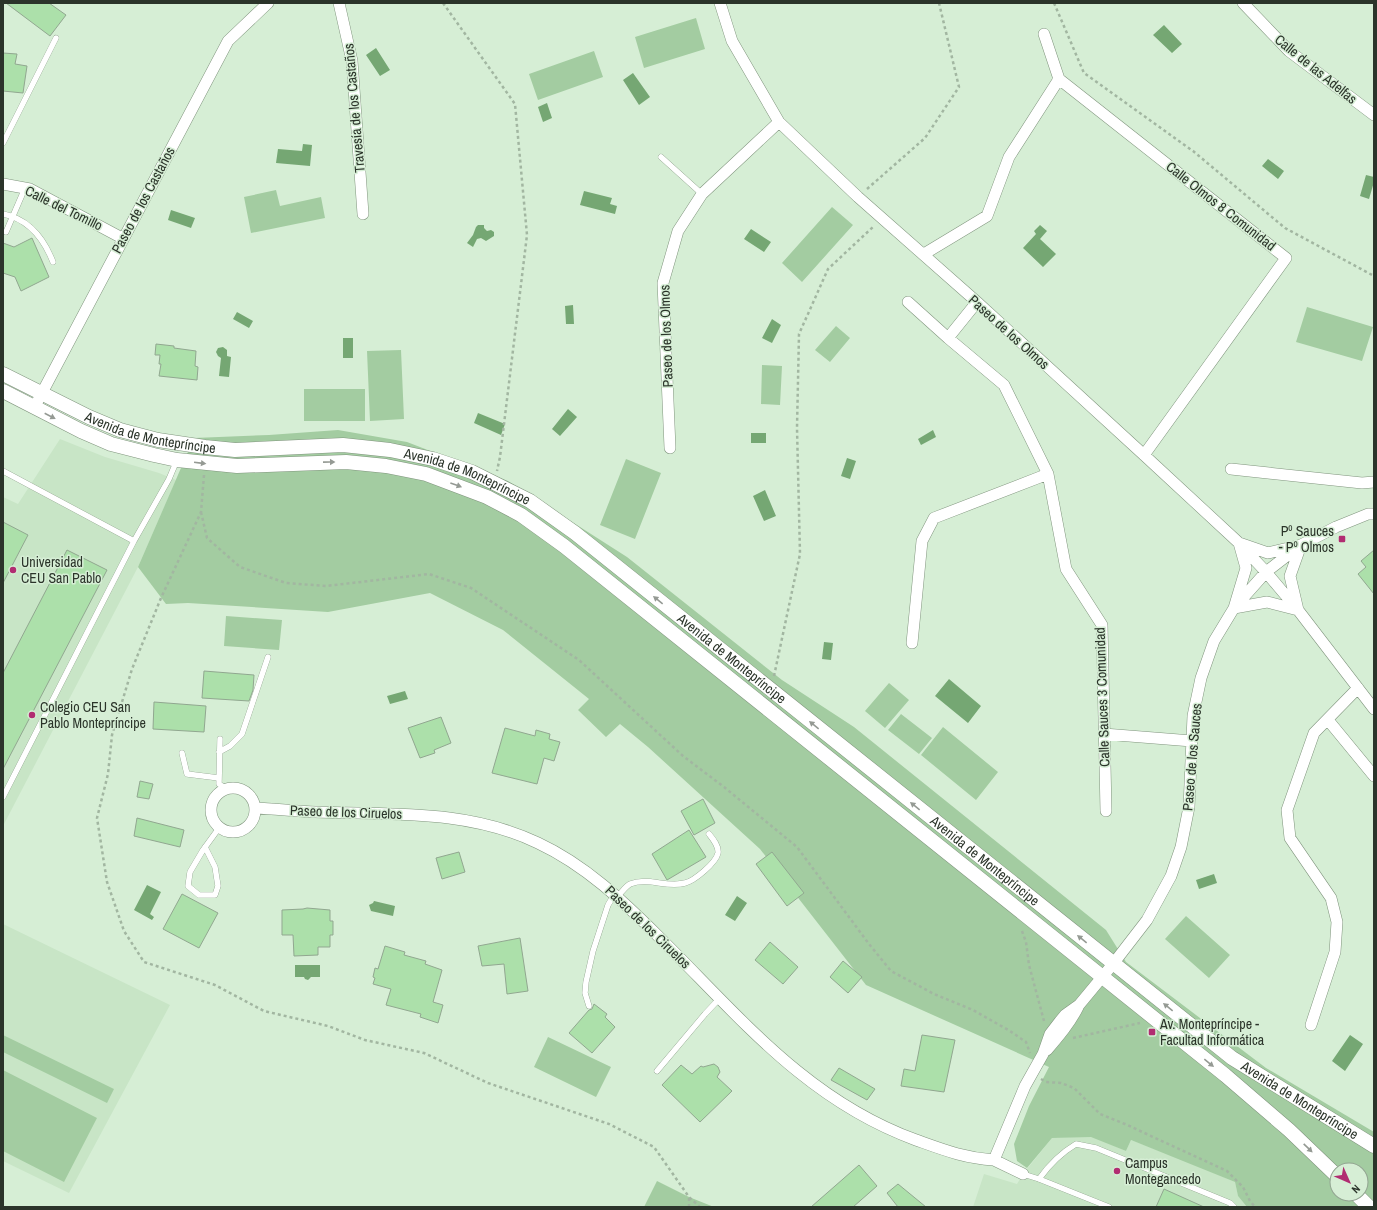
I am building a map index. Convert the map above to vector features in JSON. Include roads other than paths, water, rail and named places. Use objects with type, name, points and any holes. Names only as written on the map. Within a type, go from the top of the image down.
[{"type":"street","name":"Paseo de los Castaños","points":[[34,408],[122,238],[228,41],[268,3]]},
{"type":"street","name":"Travesía de los Castaños","points":[[340,3],[352,61],[363,214]]},
{"type":"street","name":"Paseo de los Olmos","points":[[720,3],[732,41],[779,122],[858,197],[977,302],[1238,543],[1266,572],[1298,610],[1374,709]]},
{"type":"street","name":"Calle de las Adelfas","points":[[1243,3],[1289,51],[1374,116]]},
{"type":"street","points":[[924,254],[987,216],[1010,157],[1059,79],[1044,34]]},
{"type":"street","name":"Calle Olmos 8 Comunidad","points":[[1059,79],[1286,258],[1144,455]]},
{"type":"street","name":"Paseo de los Olmos","points":[[670,448],[663,283],[678,231],[702,194],[779,122]]},
{"type":"street","name":"Calle del Tomillo","points":[[3,184],[30,189],[122,238]]},
{"type":"street","name":"Calle Sauces 3 Comunidad","points":[[908,302],[1004,385],[1048,474],[1066,569],[1102,625],[1106,811]]},
{"type":"street","points":[[948,338],[977,302]]},
{"type":"street","name":"Avenida de Montepríncipe","points":[[3,374],[89,417],[114,427],[158,440],[235,450],[343,446],[390,450],[433,459],[472,472],[530,501],[575,533],[1232,1058],[1374,1146]]},
{"type":"street","name":"Avenida de Montepríncipe","points":[[3,391],[34,408],[111,444],[154,455],[177,460],[237,466],[346,462],[386,466],[426,474],[487,497],[521,515],[564,546],[1225,1075],[1289,1130],[1329,1168]]},
{"type":"street","points":[[1231,469],[1362,483],[1374,482]]},
{"type":"street","points":[[912,643],[922,542],[934,518],[1048,474]]},
{"type":"street","name":"Paseo de los Sauces","points":[[994,1160],[1025,1086],[1065,1015],[1078,1005],[1103,977],[1147,920],[1171,876],[1181,847],[1189,807],[1193,716],[1201,678],[1214,641],[1234,608],[1266,572],[1301,545],[1336,527],[1368,514],[1374,514]]},
{"type":"street","name":"Paseo de los Olmos","points":[[1238,543],[1268,553],[1301,545]]},
{"type":"street","name":"Paseo de los Olmos","points":[[1234,608],[1246,568],[1238,543]]},
{"type":"street","name":"Paseo de los Olmos","points":[[1298,610],[1290,576],[1301,545]]},
{"type":"street","points":[[1234,608],[1267,602],[1298,610]]},
{"type":"street","points":[[1311,1025],[1335,952],[1337,922],[1331,898],[1290,838],[1287,810],[1314,733],[1358,688]]},
{"type":"street","points":[[1328,720],[1374,776]]},
{"type":"street","points":[[1104,734],[1192,741]]},
{"type":"street","points":[[227,788],[235,788],[249,794],[253,800],[255,808],[255,815],[252,821],[242,831],[235,833],[219,828],[212,818],[212,804],[215,797],[227,788]]},
{"type":"street","name":"Paseo de los Ciruelos","points":[[255,808],[314,812],[430,815],[455,818],[481,823],[509,831],[538,842],[571,860],[597,879],[641,919],[759,1039],[821,1090],[857,1113],[893,1132],[957,1155],[975,1159],[994,1160]]},
{"type":"street","points":[[994,1160],[1023,1174]]},
{"type":"lane","points":[[3,143],[56,38]]},
{"type":"lane","points":[[661,157],[702,194]]},
{"type":"lane","points":[[6,232],[25,188]]},
{"type":"lane","points":[[3,214],[13,216],[28,225],[47,247],[53,262]]},
{"type":"lane","points":[[3,796],[134,541],[170,479],[177,460]]},
{"type":"lane","points":[[3,471],[134,541]]},
{"type":"lane","points":[[219,752],[230,746],[242,734],[268,657]]},
{"type":"lane","points":[[220,739],[218,784],[227,788]]},
{"type":"lane","points":[[182,753],[187,774],[219,778]]},
{"type":"lane","points":[[206,847],[215,867],[218,886],[215,895],[199,895],[188,886],[190,872],[206,847],[219,828]]},
{"type":"lane","points":[[589,1006],[585,993],[586,982],[593,951],[608,905],[629,884],[645,881],[667,884],[686,884],[704,872],[713,862],[718,853],[716,844],[709,834]]},
{"type":"lane","points":[[657,1071],[720,998]]},
{"type":"lane","points":[[1039,1179],[1048,1166],[1076,1144],[1096,1148],[1230,1203],[1234,1207]]},
{"type":"lane","points":[[1023,1174],[1109,1207]]},
{"type":"place","name":"Pº Sauces - Pº Olmos","points":[[1342,539]]},
{"type":"place","name":"Universidad CEU San Pablo","points":[[13,570]]},
{"type":"place","name":"Colegio CEU San Pablo Montepríncipe","points":[[32,715]]},
{"type":"place","name":"Av. Montepríncipe - Facultad Informática","points":[[1152,1032]]},
{"type":"place","name":"Campus Montegancedo","points":[[1117,1171]]}]
